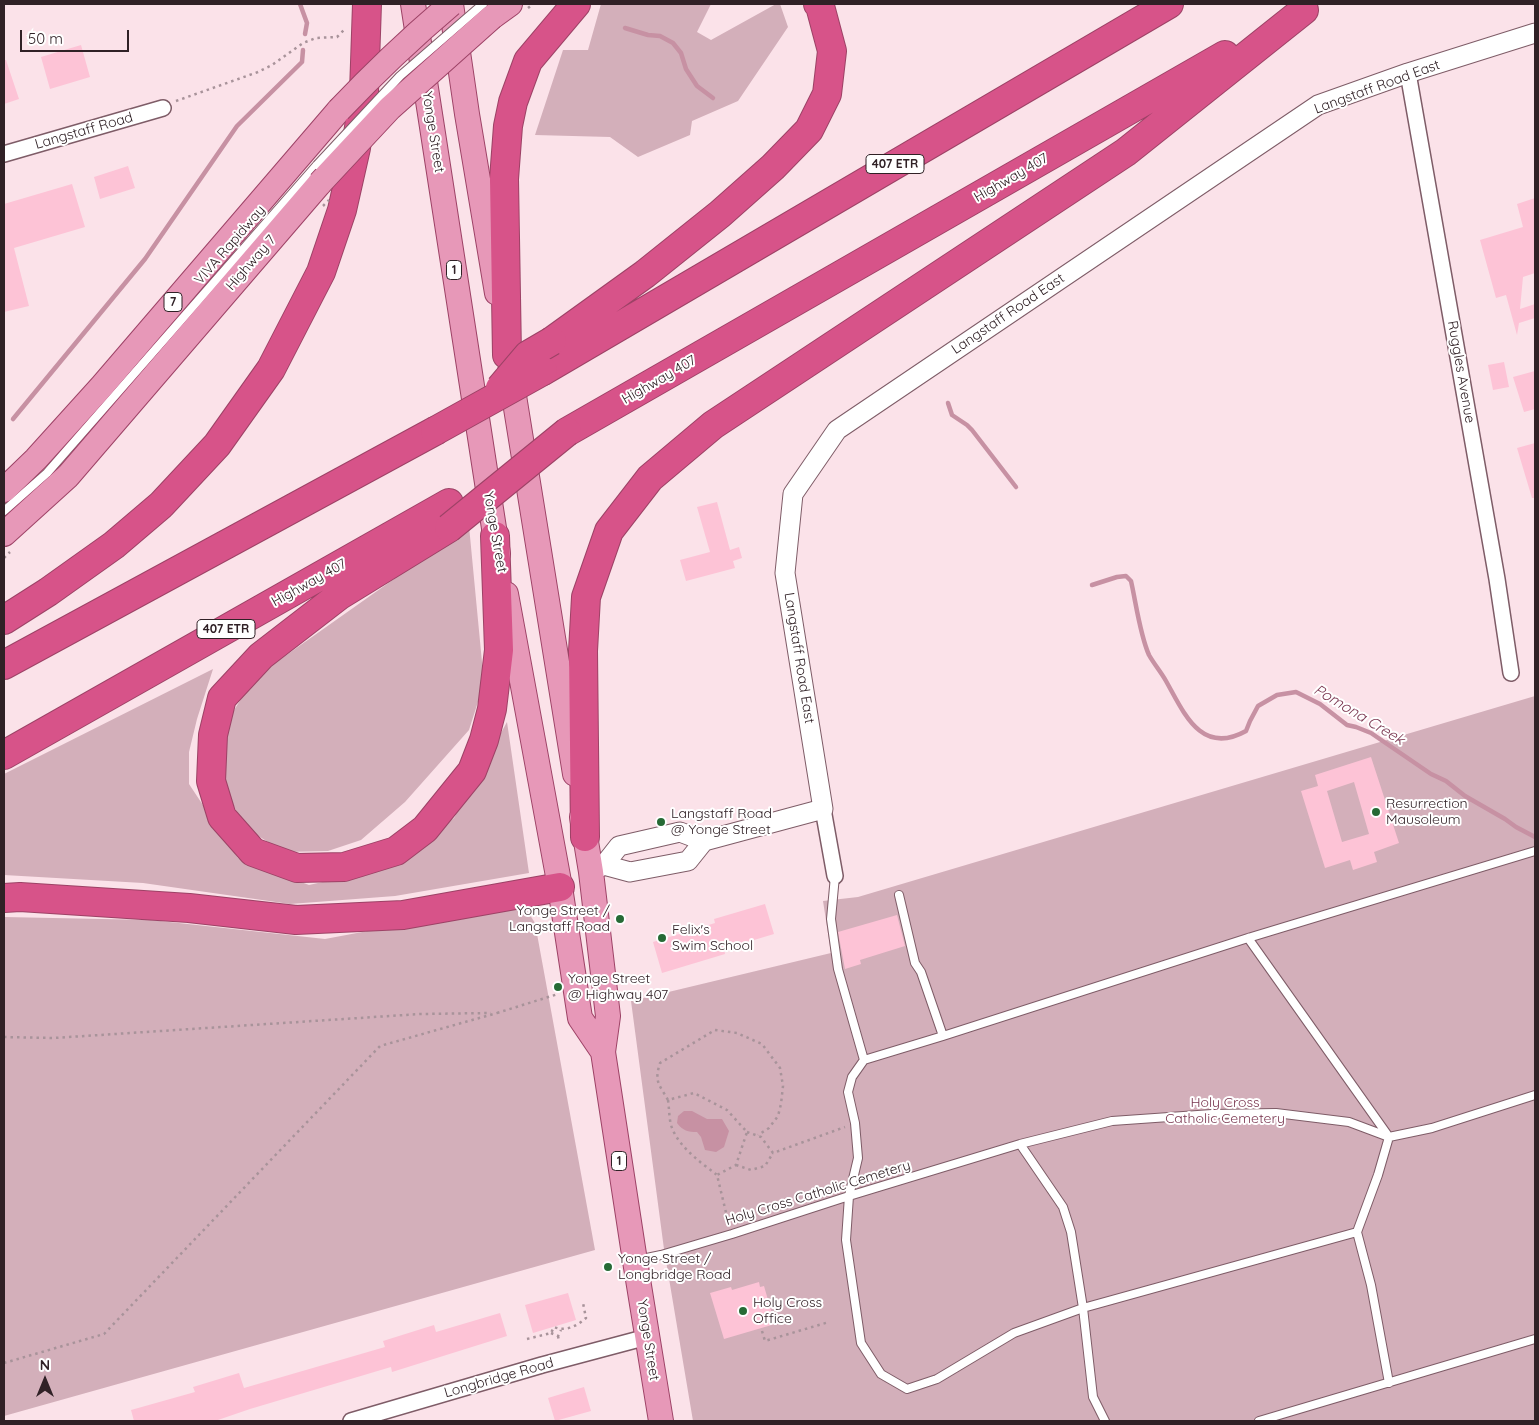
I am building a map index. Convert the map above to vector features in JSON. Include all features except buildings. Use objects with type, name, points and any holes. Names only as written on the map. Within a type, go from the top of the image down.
[{"type":"highway","points":[[4,620],[48,592],[114,544],[161,505],[217,445],[271,369],[321,272],[342,210],[356,148],[364,92],[367,4]]},
{"type":"highway","points":[[508,356],[504,179],[508,126],[513,102],[528,61],[576,4]]},
{"type":"highway","points":[[488,402],[528,355],[552,341],[645,274],[720,214],[773,167],[808,130],[827,94],[832,51],[818,4]]},
{"type":"highway","name":"407 ETR","points":[[4,665],[543,371],[1169,4]]},
{"type":"highway","points":[[586,837],[583,651],[586,597],[609,531],[650,478],[713,425],[1126,152],[1309,7]]},
{"type":"highway","name":"Highway 407","points":[[4,754],[449,516],[567,432],[1309,7]]},
{"type":"highway","points":[[449,516],[340,595],[262,656],[222,698],[213,736],[211,781],[222,816],[253,852],[297,868],[344,867],[396,851],[425,829],[472,771],[484,740],[492,709],[499,650],[495,536]]},
{"type":"highway","points":[[4,898],[20,897],[188,908],[296,920],[403,915],[560,888]]},
{"type":"main road","name":"Yonge Street","points":[[413,4],[495,536],[560,888],[580,1018],[602,1052]]},
{"type":"main road","name":"Yonge Street","points":[[451,4],[467,114],[586,837],[597,869],[608,1016],[602,1052],[661,1421]]},
{"type":"main road","name":"7","points":[[4,490],[36,459],[102,386],[339,110],[373,74],[451,4]]},
{"type":"main road","name":"Highway 7","points":[[4,534],[68,476],[318,174],[495,8]]},
{"type":"main road","points":[[560,888],[597,869]]},
{"type":"street","name":"Langstaff Road East","points":[[835,876],[785,573],[793,494],[837,430],[1318,105],[1408,73],[1535,33]]},
{"type":"street","name":"Ruggles Avenue","points":[[1408,73],[1496,570],[1510,673]]},
{"type":"street","name":"Langstaff Road","points":[[4,154],[164,108]]},
{"type":"street","points":[[597,869],[630,872],[688,860],[704,841],[823,809]]},
{"type":"street","points":[[597,869],[619,846],[680,832],[704,841]]},
{"type":"street","name":"Longbridge Road","points":[[351,1421],[542,1365],[647,1337]]},
{"type":"lane","name":"VIVA Rapidway","points":[[4,512],[48,473],[318,174]]},
{"type":"lane","points":[[1357,1232],[1083,1308],[1014,1333],[937,1379],[906,1389],[881,1374],[861,1343],[846,1240],[849,1196],[858,1158],[855,1123],[848,1092],[852,1077],[864,1060],[1248,938],[1535,851]]},
{"type":"lane","points":[[835,876],[832,919],[838,969],[864,1060]]},
{"type":"lane","points":[[899,895],[915,963],[921,972],[944,1036]]},
{"type":"lane","points":[[1248,938],[1389,1137]]},
{"type":"lane","points":[[1389,1137],[1432,1128],[1535,1095]]},
{"type":"lane","name":"Holy Cross Catholic Cemetery","points":[[635,1261],[732,1234],[1020,1144],[1112,1121],[1212,1114],[1276,1113],[1350,1122],[1389,1137]]},
{"type":"lane","points":[[1389,1137],[1378,1175],[1357,1232],[1371,1285],[1389,1383]]},
{"type":"lane","points":[[1020,1144],[1063,1207],[1071,1232],[1083,1308],[1093,1397],[1105,1421]]},
{"type":"lane","points":[[1259,1421],[1535,1339]]},
{"type":"path","points":[[164,108],[182,98],[258,72],[272,65],[302,43],[316,38],[336,37],[346,27]]},
{"type":"path","points":[[4,1363],[104,1334],[380,1046],[576,990]]},
{"type":"path","points":[[4,1037],[54,1038],[420,1014],[496,1013]]},
{"type":"path","points":[[732,1234],[717,1175],[694,1158],[674,1133],[670,1120],[668,1100],[657,1081],[660,1063],[715,1030],[737,1033],[762,1044],[780,1068],[783,1086],[778,1116],[769,1128],[758,1135]]},
{"type":"path","points":[[668,1100],[694,1093],[727,1110],[747,1132],[761,1137],[773,1153]]},
{"type":"path","points":[[736,1165],[751,1170],[765,1166],[773,1153],[855,1123]]},
{"type":"path","points":[[717,1175],[736,1165],[747,1132]]},
{"type":"path","points":[[551,1333],[554,1327],[562,1330],[579,1325],[586,1318],[582,1303]]},
{"type":"path","points":[[762,1330],[765,1341],[829,1322]]},
{"type":"path","points":[[559,1341],[558,1336],[562,1330]]},
{"type":"path","points":[[527,1339],[551,1333],[558,1336]]},
{"type":"green space","points":[[601,4],[711,4],[697,32],[711,40],[776,4],[780,4],[788,27],[738,101],[692,121],[690,135],[638,157],[610,137],[535,135],[563,50],[588,50]]},
{"type":"green space","points":[[469,526],[484,683],[469,730],[405,802],[361,840],[328,851],[284,852],[244,827],[222,781],[223,728],[254,678]]},
{"type":"green space","points":[[213,669],[189,752],[189,784],[238,858],[309,885],[390,867],[454,818],[507,722],[529,873],[395,896],[290,904],[143,883],[4,875],[4,774]]},
{"type":"green space","name":"Holy Cross Catholic Cemetery","points":[[1535,696],[1535,1420],[693,1421],[664,1249],[631,1001],[831,953],[823,901],[858,897]]},
{"type":"green space","points":[[506,905],[525,907],[535,923],[595,1250],[4,1416],[4,917],[151,920],[325,939]]},
{"type":"shaded area","points":[[684,1111],[692,1111],[707,1119],[722,1119],[729,1131],[724,1147],[716,1152],[705,1150],[701,1137],[697,1132],[681,1128],[677,1123],[678,1116]]},
{"type":"waterway","points":[[300,4],[307,23],[305,34]]},
{"type":"waterway","name":"Pomona Creek","points":[[625,28],[648,35],[660,36],[673,43],[681,53],[686,69],[697,86],[713,98]]},
{"type":"waterway","points":[[13,419],[145,259],[237,126],[302,62],[303,50]]},
{"type":"waterway","name":"Pomona Creek","points":[[948,403],[952,415],[972,430],[1016,487]]},
{"type":"waterway","name":"Pomona Creek","points":[[1092,585],[1126,576],[1131,581],[1141,629],[1149,655],[1187,717],[1206,735],[1217,738],[1230,737],[1246,731],[1258,706],[1277,695],[1296,692],[1320,704],[1347,725],[1371,733],[1431,774],[1446,781],[1465,796],[1535,837]]},
{"type":"place","name":"Resurrection Mausoleum","points":[[1376,812]]},
{"type":"place","name":"Langstaff Road @ Yonge Street","points":[[661,822]]},
{"type":"place","name":"Yonge Street / Langstaff Road","points":[[620,919]]},
{"type":"place","name":"Felix's Swim School","points":[[662,938]]},
{"type":"place","name":"Yonge Street @ Highway 407","points":[[558,987]]},
{"type":"place","name":"Yonge Street / Longbridge Road","points":[[608,1267]]},
{"type":"place","name":"Holy Cross Office","points":[[743,1311]]}]
